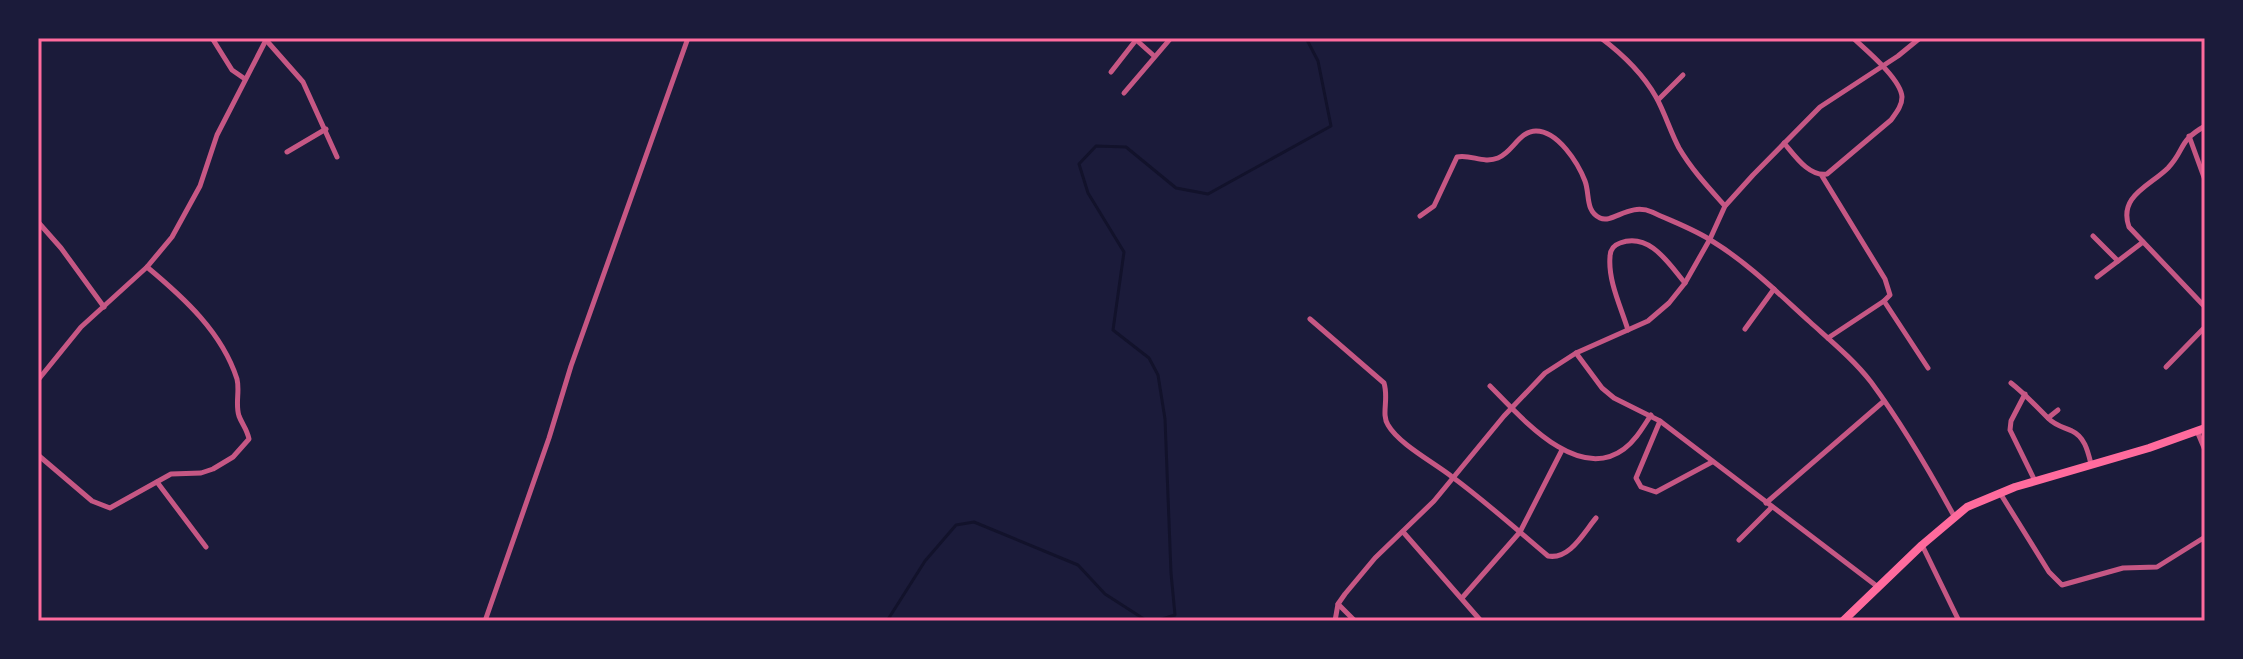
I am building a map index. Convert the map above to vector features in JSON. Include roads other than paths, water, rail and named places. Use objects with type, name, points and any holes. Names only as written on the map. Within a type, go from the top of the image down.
[{"type":"main road","points":[[1843,621],[1922,545],[1967,507],[2000,493],[2201,430]]},
{"type":"street","points":[[212,38],[232,70],[245,79]]},
{"type":"street","points":[[485,621],[571,366],[688,38]]},
{"type":"street","points":[[1124,93],[1153,55],[1171,38]]},
{"type":"street","points":[[1601,38],[1638,73],[1658,100],[1678,146],[1700,181],[1725,206]]},
{"type":"street","points":[[1822,176],[1880,129],[1898,111],[1902,100],[1901,90],[1883,66],[1853,38]]},
{"type":"street","points":[[1335,621],[1338,604],[1375,558],[1404,533],[1545,373],[1576,353],[1648,321],[1669,303],[1685,283],[1725,206],[1784,143],[1820,107],[1920,38]]},
{"type":"street","points":[[38,380],[73,335],[147,267],[172,237],[189,208],[217,135],[267,39],[303,82],[337,157]]},
{"type":"street","points":[[1111,72],[1135,39],[1153,55]]},
{"type":"street","points":[[1658,100],[1683,75]]},
{"type":"street","points":[[2205,126],[2189,135],[2166,170],[2142,186],[2131,199],[2127,220],[2129,227],[2205,307]]},
{"type":"street","points":[[287,152],[326,129]]},
{"type":"street","points":[[1420,216],[1434,206],[1457,157],[1465,155],[1484,162],[1507,153],[1525,133],[1539,130],[1551,136],[1570,154],[1587,185],[1591,211],[1598,218],[1607,220],[1630,209],[1647,210],[1710,239],[1774,289],[1828,338],[1869,380],[1884,401],[1954,516]]},
{"type":"street","points":[[2189,135],[2205,180]]},
{"type":"street","points":[[1784,143],[1812,172],[1822,176],[1885,279],[1890,295],[1828,338]]},
{"type":"street","points":[[38,222],[104,307]]},
{"type":"street","points":[[2093,236],[2118,261]]},
{"type":"street","points":[[1628,330],[1612,277],[1610,256],[1618,243],[1627,241],[1650,245],[1685,283]]},
{"type":"street","points":[[2097,277],[2143,242]]},
{"type":"street","points":[[38,455],[101,506],[110,508],[171,474],[201,473],[213,469],[233,457],[249,439],[238,415],[238,381],[220,346],[205,322],[182,296],[147,267]]},
{"type":"street","points":[[1745,329],[1774,289]]},
{"type":"street","points":[[1884,301],[1928,368]]},
{"type":"street","points":[[1310,319],[1384,383],[1388,395],[1384,410],[1386,423],[1391,429],[1548,556],[1568,552],[1596,518]]},
{"type":"street","points":[[2166,367],[2205,327]]},
{"type":"street","points":[[1576,353],[1602,388],[1614,398],[1660,421],[1878,587]]},
{"type":"street","points":[[2011,383],[2048,418],[2081,438],[2091,465]]},
{"type":"street","points":[[1490,386],[1562,450],[1581,456],[1609,458],[1631,443],[1651,415]]},
{"type":"street","points":[[2025,394],[2011,421],[2010,430],[2035,482]]},
{"type":"street","points":[[1739,540],[1769,505],[1884,401]]},
{"type":"street","points":[[2048,418],[2058,410]]},
{"type":"street","points":[[1660,421],[1636,478],[1641,487],[1656,492],[1712,462]]},
{"type":"street","points":[[2201,430],[2205,450]]},
{"type":"street","points":[[1462,598],[1520,532],[1562,450]]},
{"type":"street","points":[[157,482],[206,547]]},
{"type":"street","points":[[2000,493],[2049,572],[2062,585],[2123,568],[2157,567],[2205,537]]},
{"type":"street","points":[[1404,533],[1481,621]]},
{"type":"street","points":[[1922,545],[1959,621]]},
{"type":"street","points":[[1338,604],[1355,621]]},
{"type":"waterway","points":[[1156,621],[1175,615],[1165,419],[1158,375],[1149,358],[1113,330],[1124,252],[1088,193],[1079,164],[1096,146],[1126,147],[1176,188],[1208,194],[1331,126],[1318,61],[1306,38]]},
{"type":"waterway","points":[[887,621],[925,561],[956,525],[974,522],[1078,565],[1105,594],[1147,621]]}]
